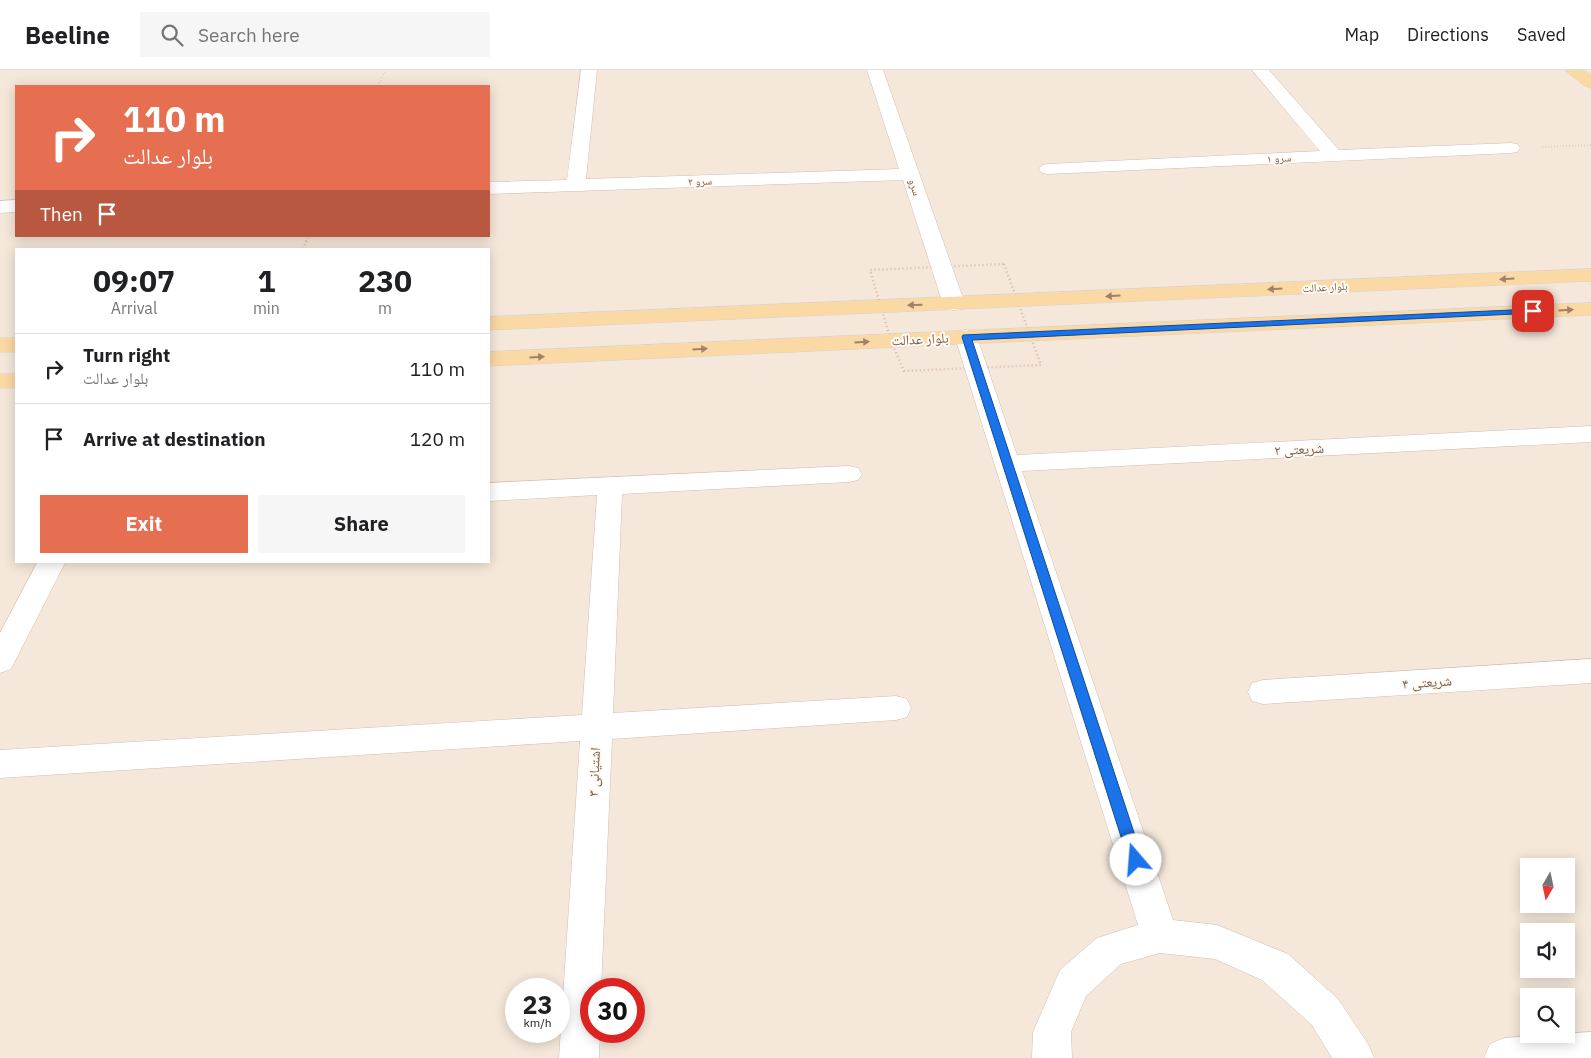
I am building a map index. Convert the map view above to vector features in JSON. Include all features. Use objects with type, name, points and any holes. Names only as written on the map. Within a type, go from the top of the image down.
[{"type":"main road","points":[[1573,70],[1591,84]]},
{"type":"main road","name":"بلوار عدالت","points":[[490,324],[1591,275]]},
{"type":"main road","name":"بلوار عدالت","points":[[490,359],[1591,309]]},
{"type":"main road","points":[[0,345],[15,345]]},
{"type":"main road","points":[[0,381],[15,381]]},
{"type":"street","points":[[576,185],[590,70]]},
{"type":"street","name":"سرو","points":[[875,70],[954,304]]},
{"type":"street","points":[[1260,70],[1334,156]]},
{"type":"street","name":"سرو ۱","points":[[1048,168],[1511,148]]},
{"type":"street","name":"سرو ۲","points":[[490,188],[910,174]]},
{"type":"street","points":[[0,207],[15,206]]},
{"type":"street","points":[[966,337],[1160,936]]},
{"type":"street","name":"شریعتی ۲","points":[[1007,464],[1591,434]]},
{"type":"street","points":[[490,492],[849,474]]},
{"type":"street","name":"اشتیانی ۳","points":[[579,1058],[610,486]]},
{"type":"street","points":[[0,661],[51,563]]},
{"type":"street","name":"شریعتی ۴","points":[[1263,692],[1591,671]]},
{"type":"street","points":[[0,764],[896,708]]},
{"type":"street","points":[[1052,1058],[1052,1032],[1072,983],[1110,950],[1160,936],[1217,942],[1275,967],[1325,1012],[1354,1058]]},
{"type":"street","points":[[1504,1058],[1591,1051]]},
{"type":"path","points":[[378,85],[385,70]]},
{"type":"path","points":[[1511,148],[1591,146]]},
{"type":"shaded area","points":[[0,70],[1591,70],[1591,1058],[0,1058]]},
{"type":"route","points":[[1136,860],[966,337],[1533,311]]}]
